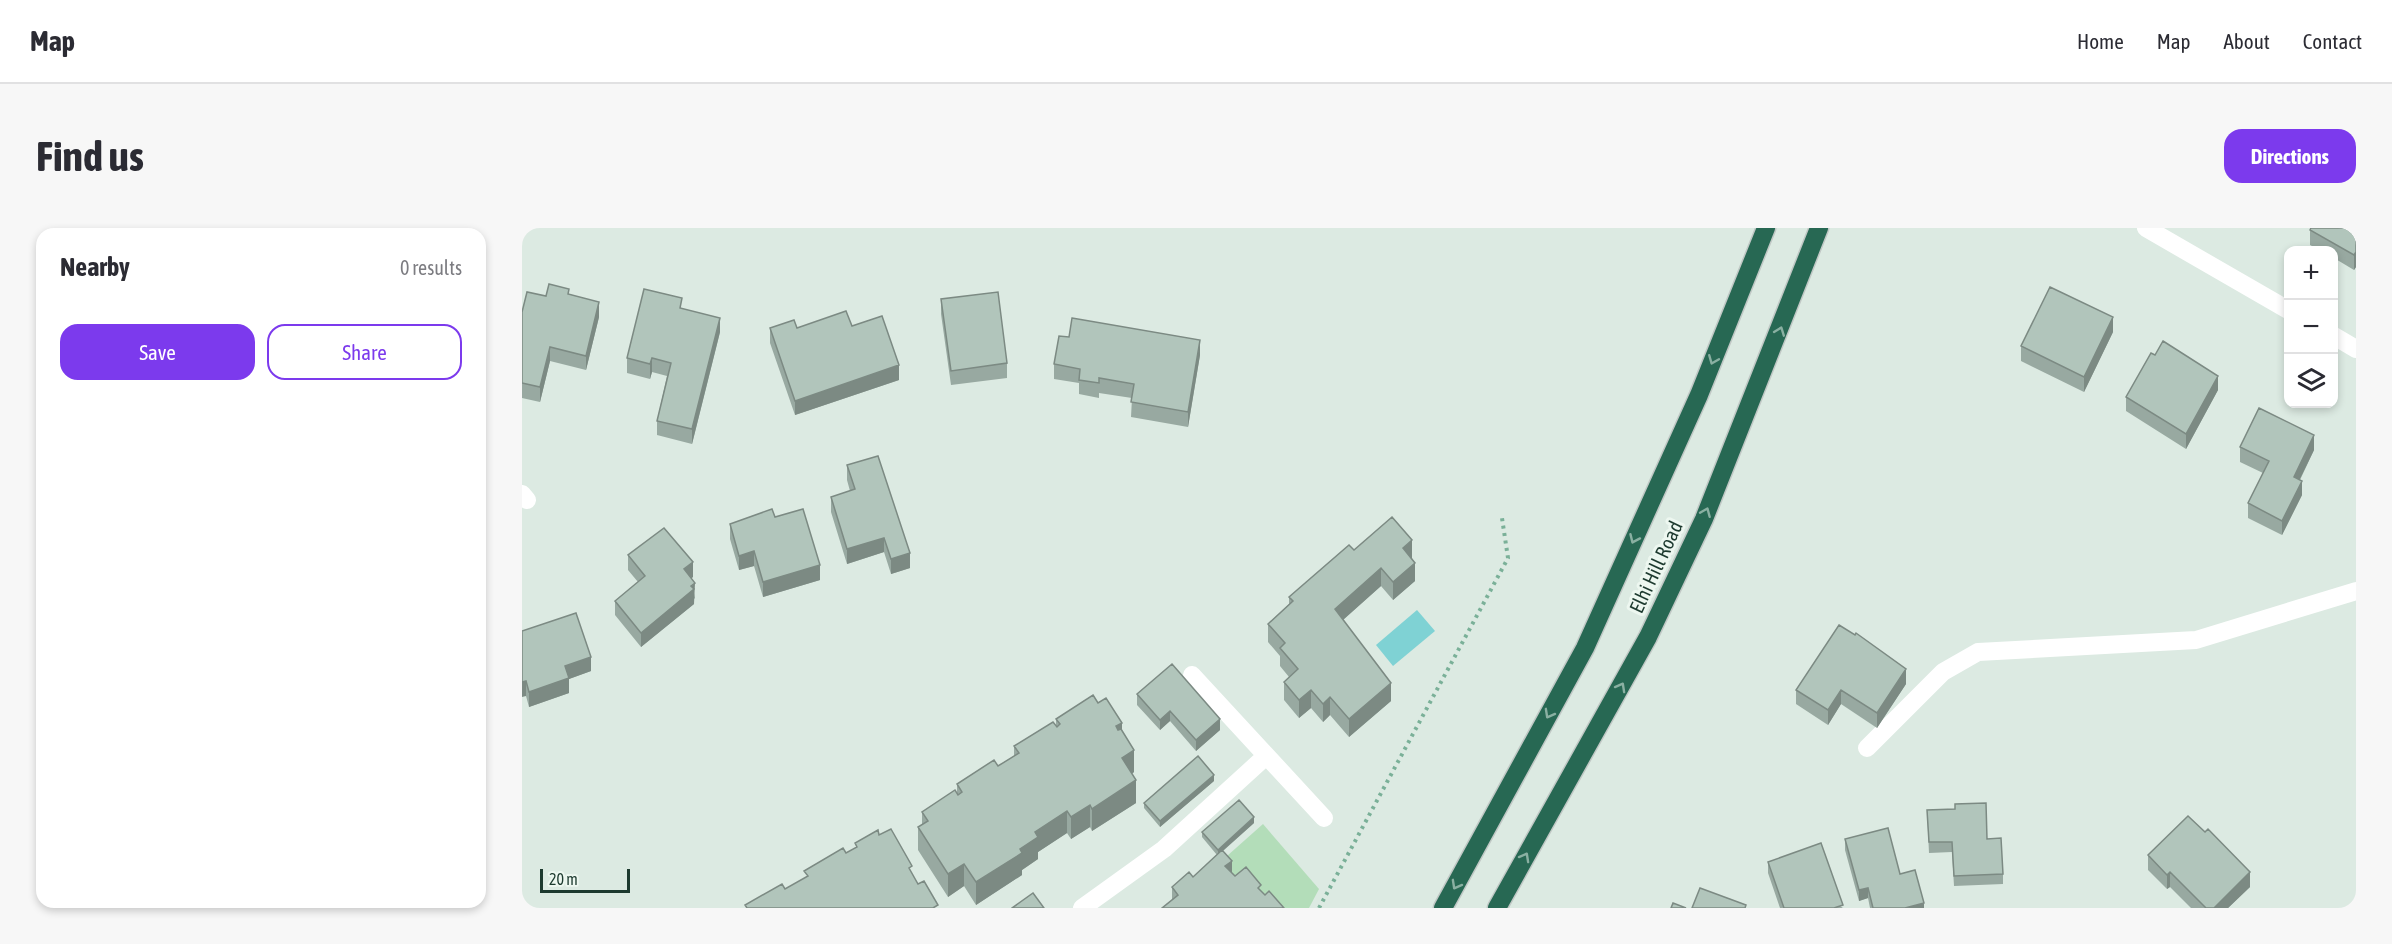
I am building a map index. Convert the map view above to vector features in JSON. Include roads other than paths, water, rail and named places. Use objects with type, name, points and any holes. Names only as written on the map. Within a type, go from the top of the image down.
[{"type":"highway","name":"Elhi Hill Road","points":[[1443,908],[1585,648],[1700,395],[1766,228]]},
{"type":"highway","name":"Elhi Hill Road","points":[[1497,908],[1653,627],[1704,519],[1819,228]]},
{"type":"street","points":[[2146,228],[2284,307]]},
{"type":"street","points":[[2338,338],[2356,349]]},
{"type":"street","points":[[1867,748],[1943,672],[1978,652],[2196,640],[2356,591]]},
{"type":"street","points":[[1192,675],[1324,818]]},
{"type":"street","points":[[1082,908],[1164,849],[1266,756]]},
{"type":"water","points":[[1417,610],[1435,631],[1393,666],[1376,645]]}]
